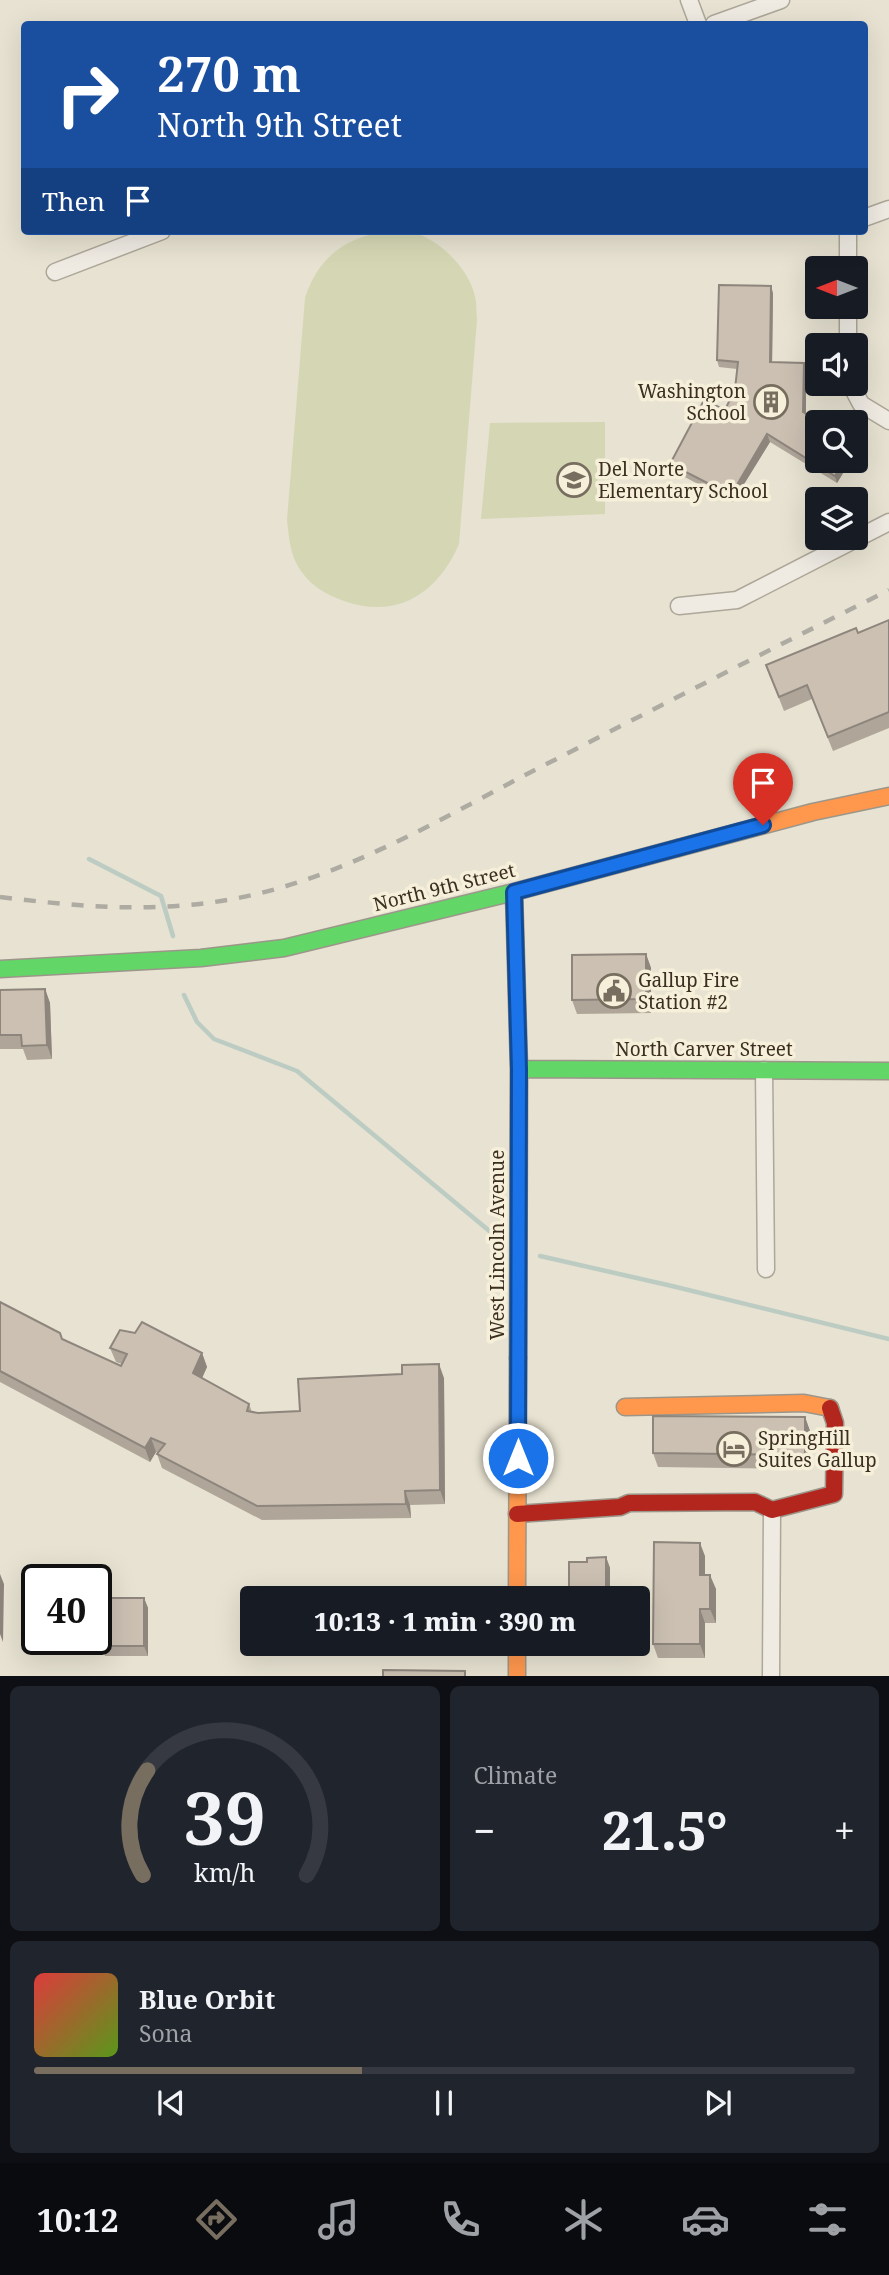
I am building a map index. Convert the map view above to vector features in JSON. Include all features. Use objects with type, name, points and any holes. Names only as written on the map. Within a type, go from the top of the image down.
[{"type":"street","points":[[689,0],[697,21]]},
{"type":"street","points":[[722,21],[781,0]]},
{"type":"street","points":[[868,217],[889,209]]},
{"type":"street","points":[[55,272],[152,235]]},
{"type":"street","points":[[848,235],[848,256]]},
{"type":"street","points":[[857,396],[862,404],[889,421]]},
{"type":"street","points":[[678,606],[737,600],[889,522]]},
{"type":"street","name":"North 9th Street","points":[[0,969],[201,958],[285,948],[514,892],[813,812],[889,796]]},
{"type":"street","name":"West Lincoln Avenue","points":[[514,892],[519,1069],[517,1586]]},
{"type":"street","name":"North Carver Street","points":[[519,1069],[889,1071]]},
{"type":"street","points":[[764,1070],[765,1269]]},
{"type":"street","points":[[517,1514],[620,1507],[629,1503],[755,1502],[772,1510],[834,1494],[835,1423],[830,1407],[804,1403],[625,1407]]},
{"type":"street","points":[[771,1676],[772,1510]]},
{"type":"street","points":[[517,1656],[517,1676]]},
{"type":"green space","points":[[370,235],[420,235],[429,239],[459,265],[472,286],[476,300],[477,319],[459,544],[440,576],[427,589],[414,598],[381,607],[344,601],[315,586],[294,559],[287,520],[305,298],[310,284],[325,261],[334,252]]},
{"type":"green space","points":[[605,422],[605,514],[481,519],[490,423]]},
{"type":"building","name":"Washington School","points":[[719,285],[771,286],[770,362],[804,363],[805,457],[767,434],[731,495],[670,464],[704,400],[725,410],[735,389],[738,362],[717,360]]},
{"type":"building","points":[[889,620],[889,712],[828,737],[807,685],[779,697],[766,665],[856,628],[858,633]]},
{"type":"building","name":"Gallup Fire Station #2","points":[[646,954],[646,999],[572,1000],[572,955]]},
{"type":"building","points":[[45,989],[47,1045],[22,1046],[21,1035],[0,1035],[0,990]]},
{"type":"building","points":[[0,1302],[60,1333],[62,1339],[121,1366],[127,1354],[110,1348],[120,1330],[135,1333],[142,1322],[202,1353],[193,1373],[249,1404],[247,1411],[258,1413],[300,1411],[298,1379],[402,1374],[402,1365],[439,1364],[440,1490],[405,1491],[406,1504],[257,1506],[157,1454],[165,1444],[151,1438],[145,1448],[0,1371]]},
{"type":"building","name":"SpringHill Suites Gallup","points":[[653,1416],[805,1417],[805,1455],[653,1453]]},
{"type":"building","points":[[654,1542],[700,1543],[700,1575],[710,1575],[710,1609],[700,1609],[700,1644],[653,1644]]},
{"type":"building","points":[[606,1557],[606,1586],[569,1586],[569,1562],[587,1562],[587,1558]]},
{"type":"building","points":[[112,1598],[144,1598],[144,1646],[112,1646]]},
{"type":"building","points":[[383,1670],[465,1671],[465,1676],[383,1676]]},
{"type":"waterway","points":[[89,859],[161,896],[173,936]]},
{"type":"waterway","points":[[184,995],[197,1022],[214,1039],[297,1071],[493,1234]]},
{"type":"waterway","points":[[540,1256],[889,1339]]},
{"type":"railway","points":[[0,897],[83,905],[166,907],[221,901],[302,881],[419,831],[889,590]]},
{"type":"traffic: fast","points":[[0,969],[201,958],[284,948],[514,892],[678,848]]},
{"type":"traffic: fast","points":[[514,892],[519,1069],[518,1358]]},
{"type":"traffic: fast","points":[[519,1069],[889,1071]]},
{"type":"traffic: slow","points":[[678,848],[813,812],[889,796]]},
{"type":"traffic: slow","points":[[517,1586],[518,1358]]},
{"type":"traffic: slow","points":[[625,1407],[804,1403],[830,1408]]},
{"type":"traffic: slow","points":[[517,1656],[517,1676]]},
{"type":"traffic: jam","points":[[517,1514],[620,1507],[629,1503],[755,1502],[772,1510],[834,1494],[835,1423],[830,1408]]},
{"type":"place","name":"Washington School","points":[[771,402]]},
{"type":"place","name":"Del Norte Elementary School","points":[[574,480]]},
{"type":"place","name":"Gallup Fire Station #2","points":[[614,991]]},
{"type":"place","name":"SpringHill Suites Gallup","points":[[734,1449]]},
{"type":"route","points":[[518,1458],[519,1069],[514,892],[763,825]]}]
